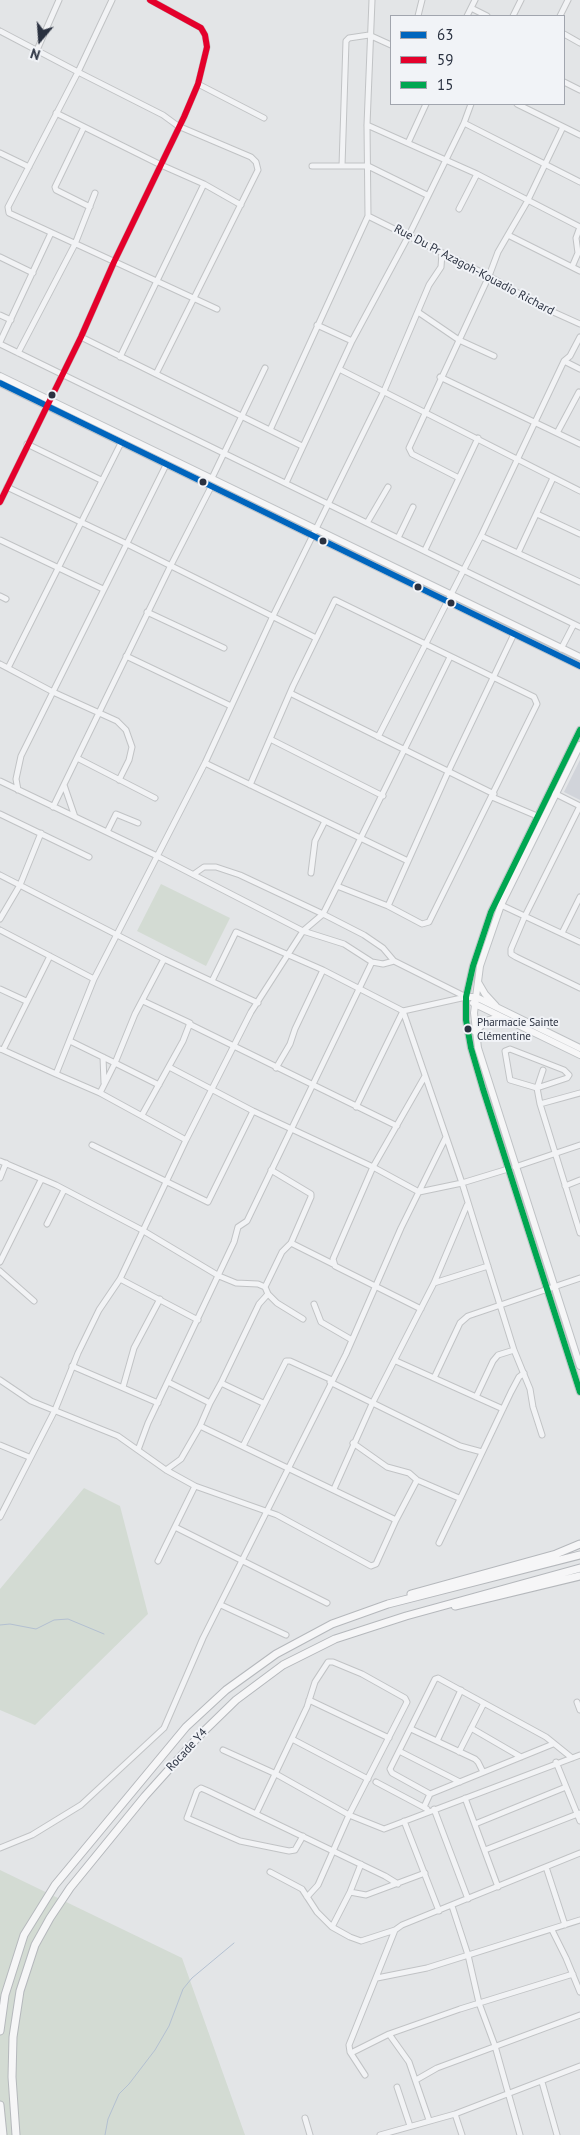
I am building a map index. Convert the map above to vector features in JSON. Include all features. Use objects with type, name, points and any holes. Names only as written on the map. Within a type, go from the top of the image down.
[{"type":"highway","points":[[556,1554],[580,1544]]},
{"type":"highway","points":[[388,1604],[440,1585],[580,1548]]},
{"type":"highway","name":"Rocade Y4","points":[[0,2032],[5,1995],[24,1935],[55,1885],[186,1726],[226,1690],[276,1654],[332,1624],[388,1604],[580,1555]]},
{"type":"highway","name":"Rocade Y4","points":[[16,2135],[12,2057],[20,1991],[35,1945],[70,1888],[145,1796],[199,1736],[236,1700],[283,1665],[335,1639],[406,1616],[580,1568]]},
{"type":"highway","points":[[406,1616],[475,1602],[578,1575]]},
{"type":"highway","points":[[0,2105],[3,2135]]},
{"type":"main road","points":[[0,376],[121,443],[166,465],[314,533],[448,598],[580,657]]},
{"type":"main road","points":[[0,384],[47,403],[212,478],[314,533]]},
{"type":"main road","points":[[448,598],[514,634],[580,666]]},
{"type":"main road","points":[[580,730],[501,905],[480,966],[475,1001],[475,1032],[478,1048],[546,1289],[580,1392]]},
{"type":"main road","points":[[580,745],[537,816],[491,912],[473,966],[466,997],[466,1020],[471,1048],[579,1357],[580,1366]]},
{"type":"main road","points":[[478,982],[501,1014],[580,1048]]},
{"type":"main road","points":[[466,997],[580,1055]]},
{"type":"main road","points":[[475,1032],[486,1021],[501,1014]]},
{"type":"street","points":[[37,50],[59,0]]},
{"type":"street","points":[[112,0],[8,211],[51,233],[217,308]]},
{"type":"street","points":[[0,502],[81,337],[114,262],[198,84],[207,46],[205,35],[201,28],[150,0]]},
{"type":"street","points":[[270,430],[368,216],[367,125],[372,0]]},
{"type":"street","points":[[418,15],[422,0]]},
{"type":"street","points":[[468,15],[475,0]]},
{"type":"street","points":[[514,15],[521,0]]},
{"type":"street","points":[[560,15],[568,0]]},
{"type":"street","points":[[471,8],[485,15]]},
{"type":"street","points":[[0,31],[163,115],[178,126],[256,162],[258,170],[156,374]]},
{"type":"street","points":[[342,166],[346,41],[349,38],[370,34],[390,44]]},
{"type":"street","points":[[565,35],[580,43]]},
{"type":"street","points":[[565,82],[580,90]]},
{"type":"street","points":[[198,84],[264,118]]},
{"type":"street","points":[[408,142],[426,105]]},
{"type":"street","points":[[286,483],[352,341],[409,234],[464,124],[471,105]]},
{"type":"street","points":[[520,105],[580,135]]},
{"type":"street","points":[[56,112],[241,204]]},
{"type":"street","points":[[464,124],[580,182]]},
{"type":"street","points":[[367,125],[477,174],[527,202],[580,227],[576,238],[578,253],[572,267]]},
{"type":"street","points":[[84,126],[55,187],[56,190],[90,207]]},
{"type":"street","points":[[459,478],[409,451],[440,377],[489,276],[498,252],[527,202],[544,164],[564,127]]},
{"type":"street","points":[[0,153],[29,167]]},
{"type":"street","points":[[312,166],[368,166],[427,195]]},
{"type":"street","points":[[460,209],[477,174]]},
{"type":"street","points":[[120,357],[204,184]]},
{"type":"street","points":[[18,353],[75,244],[95,193]]},
{"type":"street","name":"Rue Du Pr Azagoh-Kouadio Richard","points":[[368,216],[409,234],[489,276],[540,306],[580,324]]},
{"type":"street","points":[[51,233],[0,343],[61,375],[425,550],[463,571],[580,627]]},
{"type":"street","points":[[508,235],[580,271]]},
{"type":"street","points":[[56,1074],[94,979],[116,933],[205,763],[272,618],[384,391],[431,281],[441,267],[442,253]]},
{"type":"street","points":[[0,257],[33,273]]},
{"type":"street","points":[[418,312],[459,340],[494,356]]},
{"type":"street","points":[[0,315],[11,320]]},
{"type":"street","points":[[317,325],[352,341]]},
{"type":"street","points":[[81,337],[302,446]]},
{"type":"street","points":[[378,737],[481,536],[564,361],[570,356],[580,337]]},
{"type":"street","points":[[564,361],[580,369]]},
{"type":"street","points":[[212,478],[265,368]]},
{"type":"street","points":[[339,370],[425,411],[580,491]]},
{"type":"street","points":[[440,377],[580,444]]},
{"type":"street","points":[[557,433],[579,392]]},
{"type":"street","points":[[425,550],[478,438]]},
{"type":"street","points":[[8,668],[121,443]]},
{"type":"street","points":[[27,444],[101,480]]},
{"type":"street","points":[[18,790],[16,779],[19,762],[166,465]]},
{"type":"street","points":[[518,553],[553,478]]},
{"type":"street","points":[[54,807],[98,712],[212,487]]},
{"type":"street","points":[[367,523],[388,487]]},
{"type":"street","points":[[6,488],[127,544],[272,618],[316,638]]},
{"type":"street","points":[[398,538],[413,507]]},
{"type":"street","points":[[537,514],[580,534]]},
{"type":"street","points":[[481,536],[580,582]]},
{"type":"street","points":[[0,540],[103,589]]},
{"type":"street","points":[[0,596],[6,599]]},
{"type":"street","points":[[250,785],[316,638],[333,603],[338,600],[534,697],[538,704],[429,922],[422,924],[388,906],[337,886]]},
{"type":"street","points":[[148,612],[224,648]]},
{"type":"street","points":[[561,649],[574,624]]},
{"type":"street","points":[[388,906],[448,772],[514,634]]},
{"type":"street","points":[[126,656],[231,706]]},
{"type":"street","points":[[0,1517],[29,1456],[55,1410],[72,1366],[99,1310],[120,1279],[142,1230],[212,1089],[258,1003],[288,953],[302,931],[323,914],[359,837],[365,833],[450,656]]},
{"type":"street","points":[[0,664],[53,692],[117,721],[126,730],[131,739],[129,760],[119,780]]},
{"type":"street","points":[[290,693],[493,796],[537,816]]},
{"type":"street","points":[[270,739],[383,796]]},
{"type":"street","points":[[76,758],[155,798]]},
{"type":"street","points":[[205,763],[408,860]]},
{"type":"street","points":[[0,780],[158,856],[302,931],[344,944],[372,962],[383,964],[394,961]]},
{"type":"street","points":[[64,785],[75,817]]},
{"type":"street","points":[[553,792],[580,806],[525,916],[511,949],[511,954],[580,988]]},
{"type":"street","points":[[0,814],[89,857]]},
{"type":"street","points":[[107,832],[116,814],[138,823]]},
{"type":"street","points":[[311,873],[315,841],[325,821]]},
{"type":"street","points":[[0,920],[20,885],[41,833]]},
{"type":"street","points":[[194,874],[204,867],[216,867],[240,875],[323,914],[364,936],[383,948],[394,961],[466,997]]},
{"type":"street","points":[[0,875],[258,1003]]},
{"type":"street","points":[[562,933],[580,897]]},
{"type":"street","points":[[501,905],[580,942]]},
{"type":"street","points":[[0,930],[94,979]]},
{"type":"street","points":[[212,981],[236,932],[288,953],[359,987],[403,1011],[466,997]]},
{"type":"street","points":[[50,956],[1,1049],[100,1093],[186,1140]]},
{"type":"street","points":[[100,1093],[164,958]]},
{"type":"street","points":[[138,1450],[158,1403],[219,1276],[234,1242],[238,1227],[247,1221],[372,962]]},
{"type":"street","points":[[276,1068],[290,1044],[295,1029],[323,970]]},
{"type":"street","points":[[0,989],[26,1001]]},
{"type":"street","points":[[143,1001],[183,1018],[190,1022],[189,1024],[396,1126]]},
{"type":"street","points":[[403,1011],[462,1184],[467,1205],[514,1350],[524,1373],[542,1435]]},
{"type":"street","points":[[356,1106],[403,1011]]},
{"type":"street","points":[[142,1116],[169,1067],[189,1024]]},
{"type":"street","points":[[70,1041],[159,1085]]},
{"type":"street","points":[[506,1049],[568,1072],[568,1078],[537,1088],[510,1080],[506,1049]]},
{"type":"street","points":[[103,1057],[104,1086]]},
{"type":"street","points":[[169,1067],[253,1111],[374,1167],[420,1192],[462,1184],[580,1145]]},
{"type":"street","points":[[543,1070],[537,1088],[540,1104],[580,1233]]},
{"type":"street","points":[[332,1264],[374,1167],[425,1076]]},
{"type":"street","points":[[540,1104],[580,1093]]},
{"type":"street","points":[[92,1145],[208,1202],[253,1111]]},
{"type":"street","points":[[0,1848],[32,1835],[81,1805],[164,1728],[203,1638],[352,1340],[446,1137]]},
{"type":"street","points":[[0,1161],[64,1190],[142,1230],[219,1276],[236,1283],[258,1284],[265,1287],[268,1294],[303,1319]]},
{"type":"street","points":[[0,1178],[6,1163]]},
{"type":"street","points":[[265,1287],[282,1252],[291,1243],[311,1197],[310,1194],[271,1170]]},
{"type":"street","points":[[0,1262],[41,1180]]},
{"type":"street","points":[[565,1186],[580,1180]]},
{"type":"street","points":[[47,1224],[64,1190]]},
{"type":"street","points":[[334,1489],[353,1443],[372,1404],[396,1362],[434,1283],[467,1205]]},
{"type":"street","points":[[291,1243],[421,1309]]},
{"type":"street","points":[[434,1283],[488,1266]]},
{"type":"street","points":[[0,1272],[34,1300]]},
{"type":"street","points":[[434,1378],[460,1323],[468,1316],[500,1307],[580,1278]]},
{"type":"street","points":[[120,1279],[198,1320]]},
{"type":"street","points":[[166,1470],[181,1460],[200,1426],[259,1304],[268,1294]]},
{"type":"street","points":[[124,1387],[134,1348],[160,1299]]},
{"type":"street","points":[[314,1304],[321,1322],[352,1340]]},
{"type":"street","points":[[476,1397],[493,1361],[498,1355],[514,1350]]},
{"type":"street","points":[[570,1359],[579,1357]]},
{"type":"street","points":[[243,1446],[263,1403],[286,1361],[290,1361],[372,1404],[460,1446],[482,1452]]},
{"type":"street","points":[[396,1362],[503,1409]]},
{"type":"street","points":[[72,1366],[158,1403]]},
{"type":"street","points":[[439,1543],[459,1498],[470,1480],[519,1377],[524,1373]]},
{"type":"street","points":[[0,1380],[31,1401],[96,1426],[138,1450],[166,1470],[196,1486],[278,1515],[372,1566],[376,1564],[396,1520],[418,1480]]},
{"type":"street","points":[[168,1382],[210,1403]]},
{"type":"street","points":[[221,1383],[263,1403]]},
{"type":"street","points":[[200,1426],[289,1467],[396,1520]]},
{"type":"street","points":[[353,1443],[387,1467],[409,1473],[418,1480],[459,1498]]},
{"type":"street","points":[[0,1445],[29,1456]]},
{"type":"street","points":[[158,1562],[196,1486]]},
{"type":"street","points":[[175,1527],[327,1603]]},
{"type":"street","points":[[221,1605],[286,1635]]},
{"type":"street","points":[[256,1814],[310,1700],[315,1682],[328,1662],[333,1662],[362,1674],[405,1698],[406,1702],[349,1815],[318,1885],[307,1897]]},
{"type":"street","points":[[430,1794],[392,1773],[390,1769],[435,1679],[438,1678],[546,1737],[572,1758]]},
{"type":"street","points":[[437,1741],[461,1690]]},
{"type":"street","points":[[310,1700],[389,1738]]},
{"type":"street","points":[[578,1702],[580,1710]]},
{"type":"street","points":[[459,1752],[484,1703]]},
{"type":"street","points":[[471,1728],[521,1757]]},
{"type":"street","points":[[411,1729],[478,1762],[483,1772]]},
{"type":"street","points":[[292,1738],[368,1779]]},
{"type":"street","points":[[424,1808],[430,1794],[553,1744]]},
{"type":"street","points":[[223,1750],[276,1774],[349,1815],[384,1829],[556,1762],[580,1755]]},
{"type":"street","points":[[399,1752],[460,1782]]},
{"type":"street","points":[[556,1762],[579,1813],[580,1821]]},
{"type":"street","points":[[376,1782],[424,1808],[433,1810]]},
{"type":"street","points":[[475,1824],[566,1787]]},
{"type":"street","points":[[303,1836],[295,1850],[289,1851],[240,1841],[187,1818],[197,1791],[202,1788],[303,1836],[333,1851],[361,1864],[398,1884]]},
{"type":"street","points":[[465,1798],[498,1887]]},
{"type":"street","points":[[433,1810],[468,1899]]},
{"type":"street","points":[[485,1850],[579,1813]]},
{"type":"street","points":[[404,1821],[439,1911]]},
{"type":"street","points":[[270,1872],[302,1889],[332,1927],[360,1940],[396,1930],[402,1925],[580,1853]]},
{"type":"street","points":[[332,1927],[350,1892],[361,1864]]},
{"type":"street","points":[[546,1867],[565,1925]]},
{"type":"street","points":[[350,1892],[366,1896],[424,1874]]},
{"type":"street","points":[[452,1906],[468,1954],[480,2003],[495,2046],[520,2135]]},
{"type":"street","points":[[377,1978],[427,1968],[580,1920]]},
{"type":"street","points":[[365,2075],[351,2053],[349,2045],[396,1930]]},
{"type":"street","points":[[552,1930],[580,1992]]},
{"type":"street","points":[[351,2053],[389,2034],[573,1974]]},
{"type":"street","points":[[416,2080],[437,2068],[580,2015]]},
{"type":"street","points":[[389,2034],[404,2052],[416,2080],[429,2120]]},
{"type":"street","points":[[380,2135],[455,2114],[580,2066]]},
{"type":"street","points":[[542,2082],[557,2135]]},
{"type":"street","points":[[397,2087],[410,2126]]},
{"type":"street","points":[[455,2114],[462,2135]]},
{"type":"street","points":[[305,2118],[310,2135]]},
{"type":"shaded area","points":[[580,760],[580,800],[564,792]]},
{"type":"shaded area","points":[[161,884],[230,918],[206,966],[137,931]]},
{"type":"shaded area","points":[[84,1488],[120,1506],[148,1614],[35,1725],[0,1710],[0,1589]]},
{"type":"shaded area","points":[[0,1870],[182,1958],[245,2135],[0,2135]]},
{"type":"waterway","points":[[0,1625],[10,1624],[36,1629],[54,1620],[68,1619],[104,1634]]},
{"type":"waterway","points":[[105,2135],[108,2119],[119,2094],[155,2050],[169,2026],[183,1989],[192,1978],[234,1943]]},
{"type":"transit line","name":"59","points":[[0,502],[81,337],[114,262],[198,84],[207,47],[205,35],[201,28],[150,0]]},
{"type":"transit line","name":"63","points":[[0,383],[580,666]]},
{"type":"transit line","name":"15","points":[[580,730],[491,912],[473,966],[466,997],[466,1020],[471,1048],[580,1392]]},
{"type":"place","name":"Pharmacie Sainte Clémentine","points":[[468,1029]]}]
